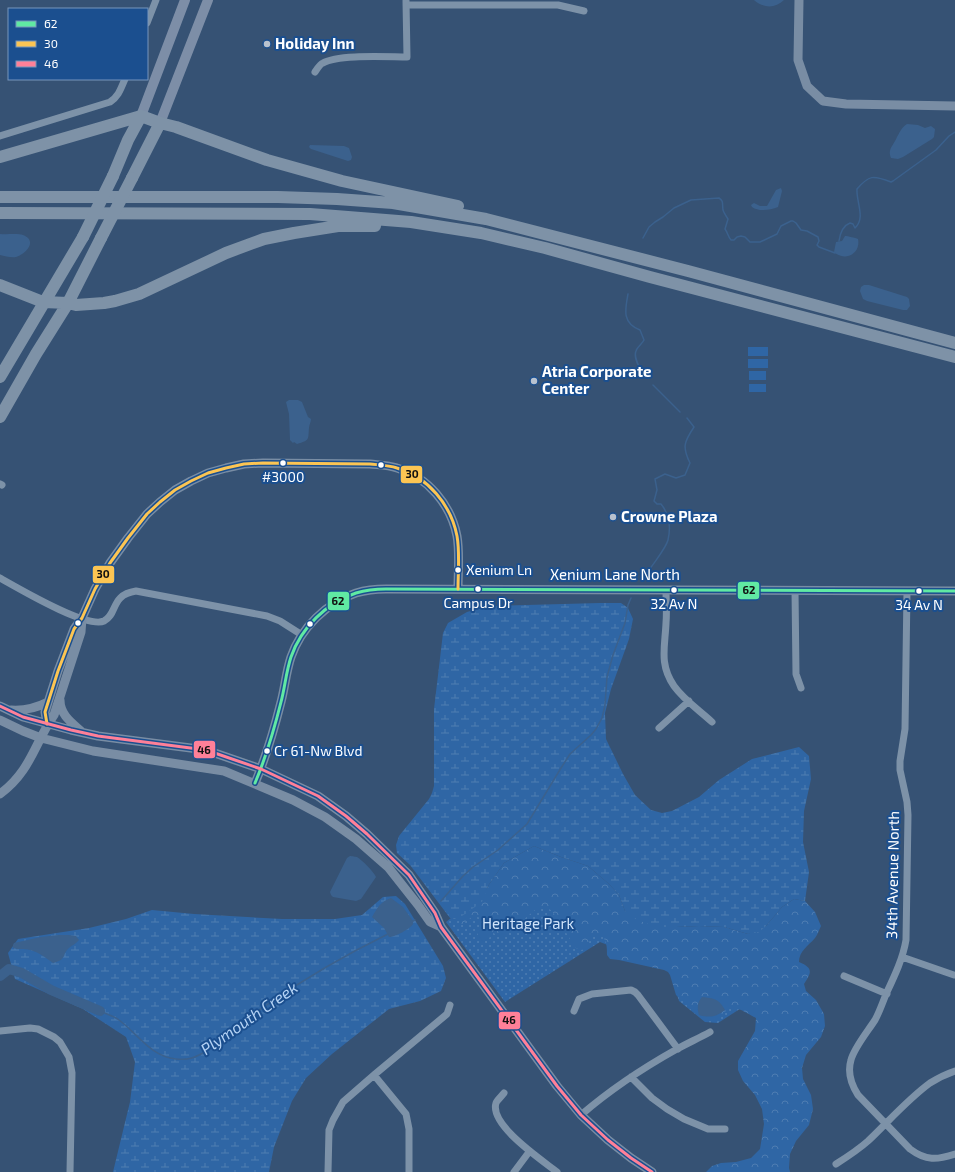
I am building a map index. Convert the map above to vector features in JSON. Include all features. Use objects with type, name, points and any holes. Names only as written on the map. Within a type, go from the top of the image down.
[{"type":"highway","points":[[0,377],[83,236],[113,176],[128,140],[141,116]]},
{"type":"highway","points":[[0,157],[141,116],[267,160],[342,180],[466,208],[486,219]]},
{"type":"highway","points":[[0,417],[36,354],[68,303],[160,123]]},
{"type":"highway","points":[[0,151],[70,131],[88,131]]},
{"type":"highway","points":[[0,197],[278,197],[393,203],[486,219],[696,273],[955,343]]},
{"type":"highway","points":[[0,213],[310,214],[411,222],[474,232],[545,248],[955,357]]},
{"type":"highway","points":[[0,285],[44,302],[68,303],[76,305],[115,302],[139,294],[226,253],[264,239],[338,226],[398,227],[545,248]]},
{"type":"main road","points":[[141,116],[185,0]]},
{"type":"main road","points":[[160,123],[208,0]]},
{"type":"street","points":[[148,20],[156,0]]},
{"type":"street","points":[[799,0],[798,60],[806,86],[823,101],[846,104],[955,106]]},
{"type":"street","points":[[315,72],[322,63],[335,59],[349,57],[407,57],[406,2],[558,5],[584,11]]},
{"type":"street","points":[[0,136],[110,102],[119,94],[125,80]]},
{"type":"street","points":[[48,724],[45,712],[74,629],[82,618],[95,589],[110,563],[147,514],[160,502],[191,480],[220,470],[244,464],[263,463],[370,464],[384,465],[410,473],[433,489],[445,506],[454,524],[458,545],[458,589]]},
{"type":"street","points":[[0,578],[46,603],[92,622],[99,622],[109,617],[117,601],[121,597],[131,592],[142,592],[267,616],[280,621],[302,634]]},
{"type":"street","name":"Xenium Lane North","points":[[256,783],[274,728],[292,656],[302,634],[318,616],[329,607],[356,593],[386,589],[955,591]]},
{"type":"street","points":[[666,590],[666,624],[663,653],[668,675],[674,686],[712,722]]},
{"type":"street","points":[[795,590],[796,674],[801,688]]},
{"type":"street","name":"34th Avenue North","points":[[907,591],[905,729],[900,761],[900,770],[907,802],[908,815],[906,940],[902,957],[887,994],[876,1017],[855,1050],[849,1068],[850,1078],[858,1095],[917,1155],[936,1159],[955,1154]]},
{"type":"street","points":[[0,794],[16,780],[25,768],[54,715],[81,632],[82,618]]},
{"type":"street","points":[[60,697],[60,706],[63,713],[83,733]]},
{"type":"street","points":[[660,728],[689,701]]},
{"type":"street","points":[[9,710],[29,710],[48,702]]},
{"type":"street","points":[[0,706],[23,717],[83,733],[206,750],[261,769],[318,796],[346,816],[367,834],[409,875],[435,913],[440,927],[557,1086],[581,1115],[608,1140],[652,1172]]},
{"type":"street","points":[[0,720],[41,738],[93,751],[224,771],[256,783],[293,800],[325,817],[356,839],[388,867],[430,922],[440,927]]},
{"type":"street","points":[[902,957],[954,975]]},
{"type":"street","points":[[844,976],[887,994]]},
{"type":"street","points":[[574,1011],[579,999],[592,994],[631,990],[638,995],[678,1049]]},
{"type":"street","points":[[328,1172],[328,1140],[330,1130],[333,1120],[343,1102],[447,1014],[450,1005]]},
{"type":"street","points":[[0,1031],[30,1028],[46,1032],[60,1042],[69,1057],[72,1073],[70,1172]]},
{"type":"street","points":[[581,1115],[613,1089],[631,1077],[710,1032]]},
{"type":"street","points":[[836,1164],[856,1151],[930,1083],[955,1071]]},
{"type":"street","points":[[374,1075],[406,1114],[409,1129],[409,1172]]},
{"type":"street","points":[[631,1077],[652,1098],[684,1119],[708,1129],[725,1129]]},
{"type":"street","points":[[504,1093],[496,1103],[500,1121],[529,1152],[556,1172]]},
{"type":"street","points":[[514,1172],[529,1152]]},
{"type":"green space","points":[[748,347],[768,347],[768,356],[748,356]]},
{"type":"green space","points":[[748,359],[768,359],[768,368],[748,368]]},
{"type":"green space","points":[[749,371],[766,371],[766,380],[749,380]]},
{"type":"green space","points":[[749,384],[766,384],[766,392],[749,392]]},
{"type":"green space","points":[[621,603],[628,608],[633,619],[629,639],[611,689],[605,713],[606,739],[635,795],[651,810],[662,813],[672,811],[699,797],[719,780],[752,759],[799,747],[809,756],[811,779],[804,811],[803,842],[809,872],[805,901],[794,899],[782,907],[759,932],[748,934],[724,927],[657,927],[637,920],[625,911],[619,895],[609,884],[588,866],[534,846],[504,863],[488,886],[482,902],[460,919],[450,918],[410,865],[397,853],[396,845],[399,836],[429,799],[434,786],[434,709],[443,633],[448,623],[467,612],[488,606]]},
{"type":"green space","points":[[534,846],[588,866],[609,884],[619,895],[625,911],[676,927],[724,927],[748,934],[766,926],[782,907],[794,899],[805,901],[815,912],[821,926],[818,934],[802,952],[799,962],[809,968],[810,973],[804,984],[806,991],[816,1000],[824,1014],[825,1026],[821,1037],[806,1055],[802,1068],[803,1079],[811,1095],[813,1109],[809,1125],[796,1141],[790,1154],[790,1172],[706,1172],[712,1166],[721,1163],[736,1162],[751,1158],[760,1149],[764,1124],[762,1109],[755,1095],[743,1081],[738,1070],[738,1061],[755,1031],[756,1018],[742,1010],[733,1008],[712,1020],[702,1019],[676,995],[668,972],[610,959],[607,955],[606,942],[601,935],[591,937],[586,949],[581,950],[576,948],[552,911],[546,907],[536,909],[507,934],[500,936],[496,935],[476,914],[461,925],[460,918],[482,902],[488,886],[504,863]]},
{"type":"green space","name":"Heritage Park","points":[[499,879],[746,1005],[718,1023],[705,1022],[679,1001],[669,969],[600,942],[505,1002],[446,922]]},
{"type":"green space","points":[[396,896],[405,904],[443,966],[446,978],[441,991],[420,1001],[389,1009],[332,1054],[306,1078],[292,1101],[274,1147],[269,1172],[113,1172],[130,1102],[135,1062],[126,1037],[83,1009],[15,979],[8,953],[18,939],[89,928],[126,919],[152,910],[282,919],[335,919],[362,915],[383,897]]},
{"type":"green space","points":[[487,926],[493,935],[483,942],[477,933]]},
{"type":"shaded area","points":[[754,0],[784,0],[777,5],[765,6]]},
{"type":"shaded area","points":[[907,124],[918,125],[925,128],[931,126],[935,129],[934,137],[903,157],[898,159],[891,158],[891,147],[903,127]]},
{"type":"shaded area","points":[[310,145],[344,146],[349,148],[352,157],[351,160],[348,161],[311,149],[309,147]]},
{"type":"shaded area","points":[[781,188],[782,191],[778,207],[758,210],[752,207],[751,205],[754,203],[760,206],[767,206],[776,190]]},
{"type":"shaded area","points":[[0,234],[23,235],[30,241],[29,247],[16,257],[0,255]]},
{"type":"shaded area","points":[[845,236],[858,239],[857,249],[851,255],[838,255],[834,252],[836,242],[842,241]]},
{"type":"shaded area","points":[[864,285],[869,285],[907,297],[909,299],[910,306],[907,310],[903,310],[867,301],[863,299],[860,291],[861,287]]},
{"type":"shaded area","points":[[289,400],[298,400],[302,402],[308,417],[311,419],[308,439],[297,444],[290,440],[289,414],[286,402]]},
{"type":"shaded area","points":[[350,856],[357,857],[365,863],[376,877],[361,899],[356,901],[333,897],[330,892],[347,858]]},
{"type":"shaded area","points":[[391,898],[403,907],[413,921],[413,924],[395,936],[389,937],[384,928],[372,917],[382,903]]},
{"type":"shaded area","points":[[59,935],[76,936],[79,940],[67,950],[61,960],[53,963],[42,955],[28,949],[13,948],[14,943]]},
{"type":"shaded area","points":[[702,997],[716,1000],[721,1003],[725,1010],[713,1016],[699,1015],[698,1006]]},
{"type":"waterway","name":"Plymouth Creek","points":[[839,241],[843,228],[850,223],[853,224],[855,228],[860,220],[857,189],[861,184],[868,179],[875,177],[891,182],[893,181],[936,150],[949,136],[955,132]]},
{"type":"waterway","name":"Plymouth Creek","points":[[643,238],[649,227],[674,208],[691,200],[719,198],[721,199],[724,213],[728,219],[725,229],[731,240],[741,236],[745,237],[750,242],[760,242],[777,234],[781,226],[793,221],[801,230],[807,231],[818,237],[819,241],[817,245],[819,247],[835,253]]},
{"type":"waterway","name":"Plymouth Creek","points":[[628,294],[626,315],[630,324],[640,330],[644,340],[637,348],[635,354],[637,363],[643,374]]},
{"type":"waterway","name":"Plymouth Creek","points":[[653,385],[680,412]]},
{"type":"waterway","name":"Plymouth Creek","points":[[641,580],[664,549],[669,535],[669,521],[666,512],[661,504],[657,504],[654,501],[657,490],[655,479],[665,474],[676,478],[685,475],[690,463],[685,445],[694,427],[687,418]]},
{"type":"waterway","name":"Plymouth Creek","points":[[441,901],[473,867],[498,850],[527,824],[570,754],[596,729],[602,718],[605,705],[607,677],[613,655],[625,623],[628,605],[631,598]]},
{"type":"waterway","name":"Plymouth Creek","points":[[411,922],[415,920]]},
{"type":"waterway","name":"Plymouth Creek","points":[[100,1011],[119,1020],[145,1044],[159,1054],[176,1059],[191,1058],[217,1044],[257,1012],[295,986],[356,950],[388,934]]},
{"type":"waterway","name":"Plymouth Creek","points":[[0,976],[9,969],[22,973],[51,990],[100,1011]]},
{"type":"transit line","name":"30","points":[[47,724],[45,712],[58,671],[74,629],[82,618],[95,589],[110,563],[147,514],[160,502],[175,490],[208,473],[244,464],[263,463],[370,464],[390,466],[408,472],[428,485],[444,503],[454,525],[458,542],[459,556],[458,589]]},
{"type":"transit line","name":"62","points":[[255,783],[273,733],[289,663],[295,646],[308,627],[325,610],[345,597],[356,593],[386,589],[955,591]]},
{"type":"transit line","name":"46","points":[[0,706],[23,717],[98,736],[206,750],[261,769],[318,796],[346,816],[367,834],[409,875],[435,913],[441,927],[557,1086],[581,1115],[608,1140],[652,1172]]},
{"type":"place","name":"Holiday Inn","points":[[267,44]]},
{"type":"place","name":"Atria Corporate Center","points":[[534,381]]},
{"type":"place","name":"#3000","points":[[283,463]]},
{"type":"place","name":"Crowne Plaza","points":[[613,517]]},
{"type":"place","name":"Xenium Ln","points":[[458,570]]},
{"type":"place","name":"Campus Dr","points":[[478,589]]},
{"type":"place","name":"32 Av N","points":[[674,590]]},
{"type":"place","name":"34 Av N","points":[[919,591]]},
{"type":"place","name":"Cr 61-Nw Blvd","points":[[267,751]]}]
